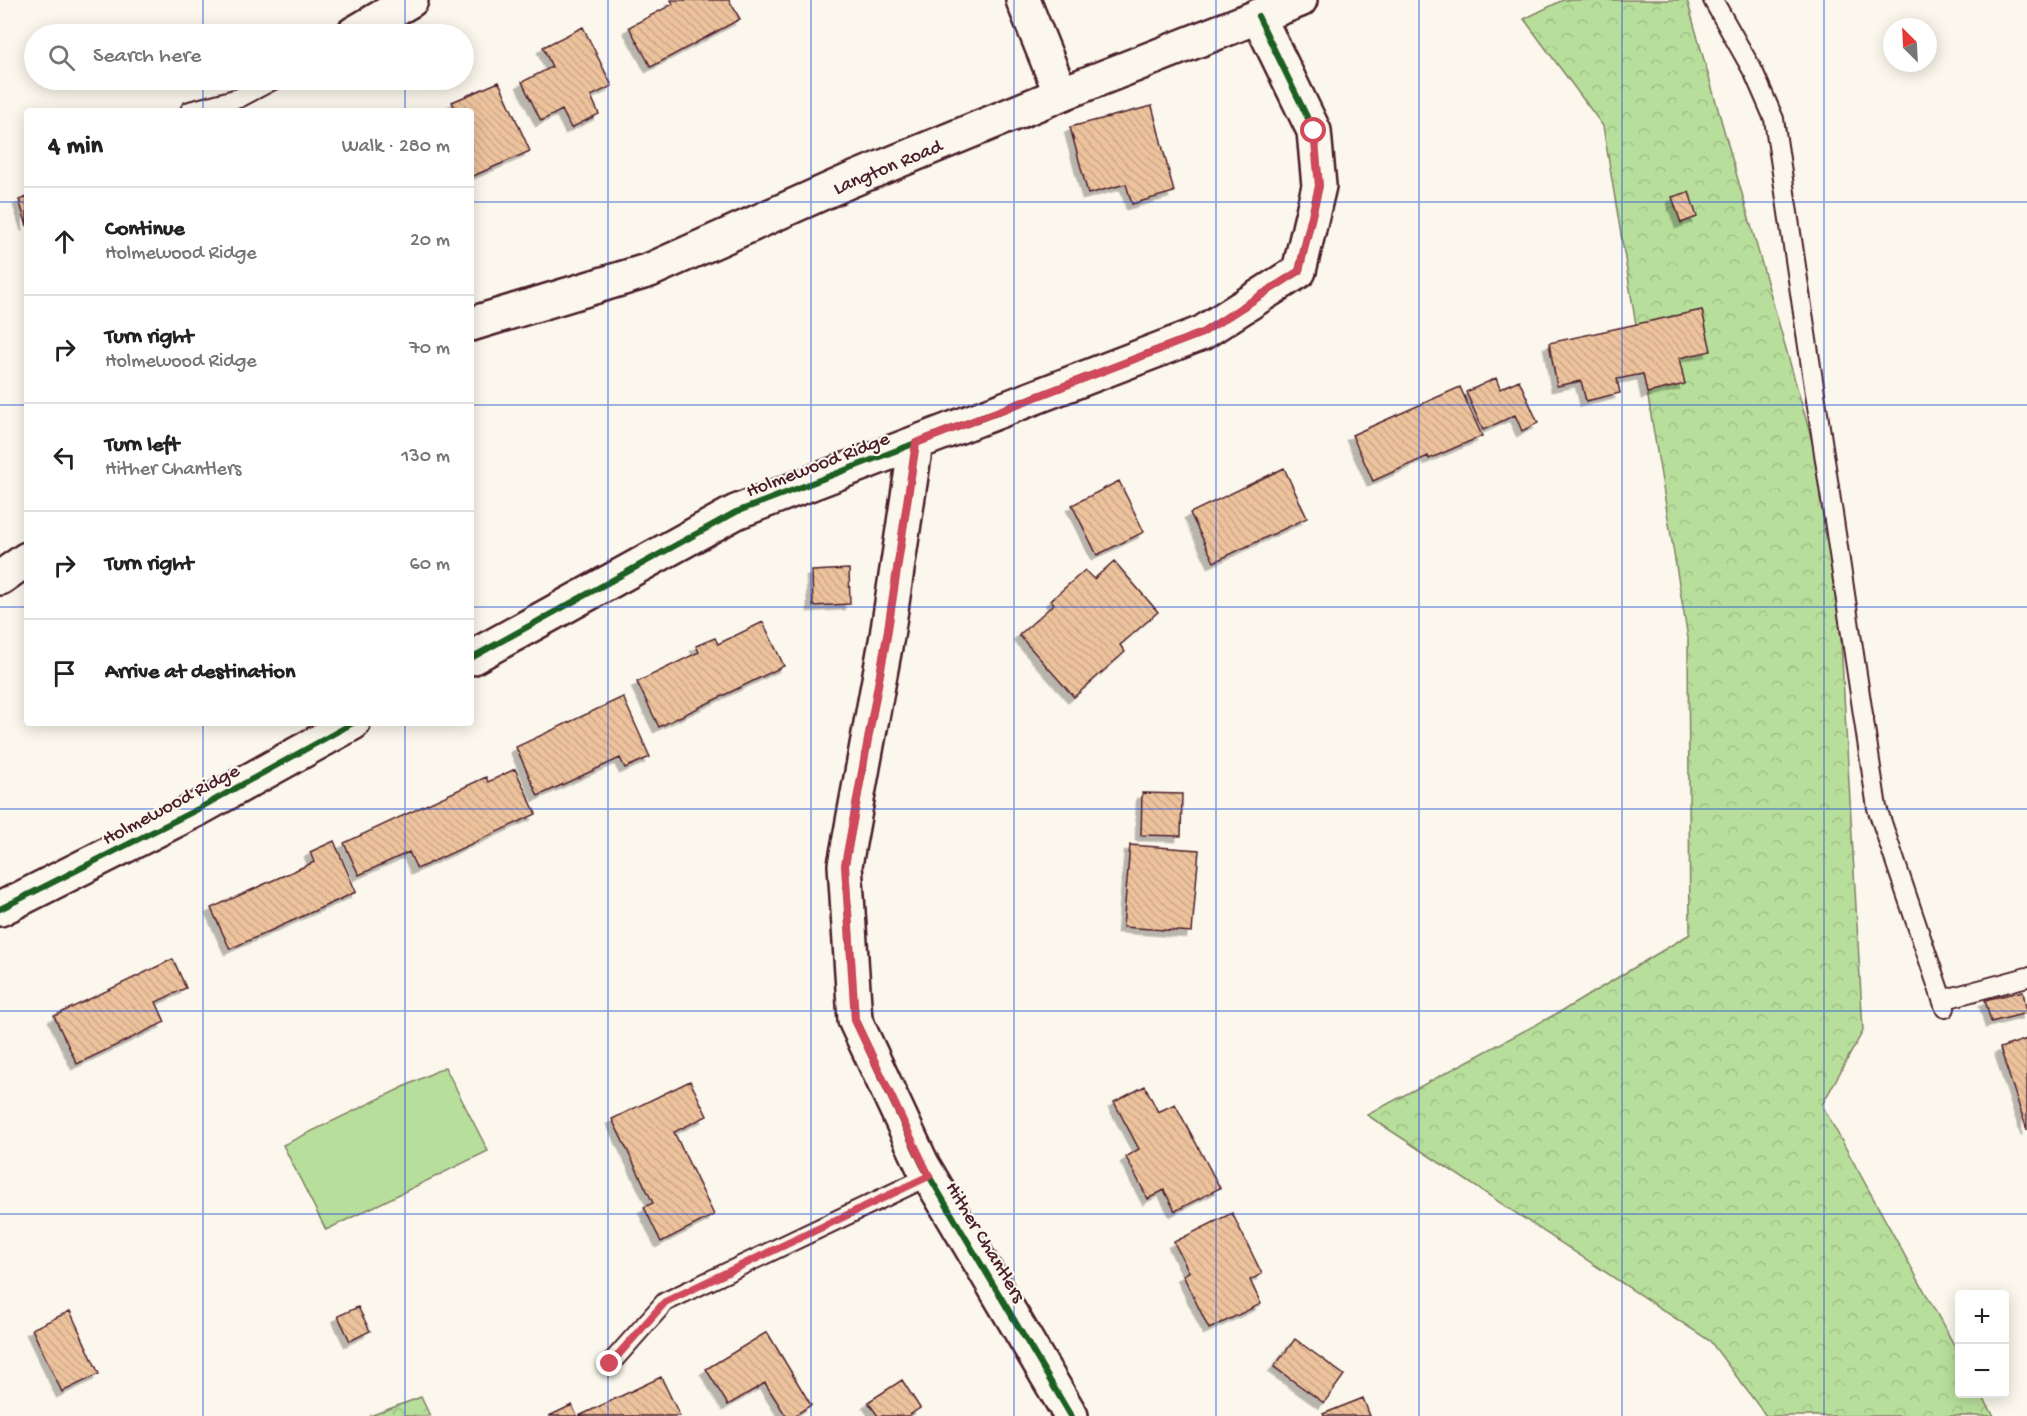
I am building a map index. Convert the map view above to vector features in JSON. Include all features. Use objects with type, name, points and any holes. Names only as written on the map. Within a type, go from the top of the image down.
[{"type":"street","points":[[370,24],[411,0]]},
{"type":"street","points":[[1023,0],[1061,94]]},
{"type":"street","name":"Langton Road","points":[[474,323],[650,270],[849,181],[1300,0]]},
{"type":"street","name":"Holmewood Ridge","points":[[474,656],[736,512],[1202,333],[1299,271],[1319,186],[1314,131],[1258,16]]},
{"type":"street","name":"Hither Chantlers","points":[[916,443],[887,636],[845,865],[855,1020],[929,1176],[1071,1416]]},
{"type":"street","points":[[0,578],[24,561]]},
{"type":"street","name":"Holmewood Ridge","points":[[0,909],[198,809],[348,726]]},
{"type":"lane","points":[[1713,0],[1754,73],[1774,119],[1877,808],[1943,1004],[2027,977]]},
{"type":"lane","points":[[201,108],[239,98],[254,90]]},
{"type":"lane","points":[[610,1364],[665,1302],[929,1176]]},
{"type":"green space","points":[[1563,0],[1687,0],[1834,518],[1863,1031],[1822,1105],[1955,1347],[1955,1398],[1983,1398],[1994,1416],[1766,1416],[1710,1341],[1367,1115],[1567,1008],[1690,934],[1688,638],[1603,126],[1524,19]]},
{"type":"green space","points":[[445,1067],[488,1151],[326,1230],[283,1145]]},
{"type":"green space","points":[[421,1397],[430,1416],[370,1416]]},
{"type":"building","points":[[671,0],[729,0],[740,19],[651,67],[629,27],[673,4]]},
{"type":"building","points":[[583,27],[612,86],[591,96],[599,114],[571,128],[562,110],[541,121],[522,82],[552,67],[543,47]]},
{"type":"building","points":[[499,82],[530,151],[474,176],[474,108],[455,108],[452,102]]},
{"type":"building","points":[[1152,106],[1174,192],[1132,204],[1126,184],[1088,194],[1070,127]]},
{"type":"building","points":[[1689,192],[1697,217],[1681,223],[1672,197]]},
{"type":"building","points":[[24,198],[24,216],[19,200]]},
{"type":"building","points":[[1702,310],[1711,351],[1679,358],[1685,384],[1647,393],[1643,374],[1617,379],[1620,393],[1586,401],[1581,381],[1557,386],[1549,343]]},
{"type":"building","points":[[1496,378],[1500,389],[1519,380],[1538,423],[1522,431],[1515,415],[1483,430],[1466,392]]},
{"type":"building","points":[[1460,387],[1482,436],[1429,459],[1428,456],[1373,481],[1352,435]]},
{"type":"building","points":[[1284,468],[1307,518],[1214,562],[1190,513]]},
{"type":"building","points":[[1119,481],[1144,532],[1097,555],[1072,505]]},
{"type":"building","points":[[1114,561],[1158,612],[1120,645],[1125,652],[1074,697],[1019,635],[1054,604],[1051,600],[1085,570],[1094,579]]},
{"type":"building","points":[[849,569],[850,604],[813,606],[812,571]]},
{"type":"building","points":[[763,622],[784,666],[659,727],[637,682],[699,652],[696,646],[715,638],[718,644]]},
{"type":"building","points":[[623,697],[650,757],[625,768],[620,758],[538,796],[516,747]]},
{"type":"building","points":[[515,769],[536,814],[417,869],[409,852],[359,875],[344,843],[486,777],[488,782]]},
{"type":"building","points":[[1142,793],[1182,794],[1181,836],[1141,835]]},
{"type":"building","points":[[334,841],[356,892],[230,949],[211,908],[314,862],[310,852]]},
{"type":"building","points":[[1130,845],[1199,850],[1192,932],[1123,927]]},
{"type":"building","points":[[173,959],[186,988],[156,1002],[165,1022],[77,1064],[54,1016]]},
{"type":"building","points":[[2023,991],[2027,1013],[1991,1022],[1985,1000]]},
{"type":"building","points":[[2027,1039],[2027,1130],[2000,1048]]},
{"type":"building","points":[[690,1081],[707,1116],[674,1132],[714,1215],[661,1242],[644,1207],[653,1203],[612,1119]]},
{"type":"building","points":[[1145,1086],[1158,1112],[1175,1104],[1220,1188],[1175,1211],[1164,1190],[1148,1199],[1126,1157],[1139,1149],[1114,1102]]},
{"type":"building","points":[[1232,1213],[1262,1274],[1250,1280],[1261,1304],[1209,1329],[1183,1275],[1189,1272],[1174,1242]]},
{"type":"building","points":[[358,1307],[370,1331],[350,1341],[338,1316]]},
{"type":"building","points":[[70,1311],[99,1374],[62,1392],[32,1329]]},
{"type":"building","points":[[767,1332],[811,1405],[794,1416],[786,1416],[765,1383],[728,1405],[706,1369]]},
{"type":"building","points":[[1295,1339],[1344,1375],[1324,1403],[1274,1367]]},
{"type":"building","points":[[661,1377],[680,1416],[579,1416]]},
{"type":"building","points":[[902,1380],[920,1408],[908,1416],[878,1416],[868,1402]]},
{"type":"building","points":[[1363,1398],[1370,1416],[1324,1416],[1323,1414]]},
{"type":"building","points":[[572,1405],[577,1416],[549,1416]]},
{"type":"cycle path","points":[[474,656],[736,512],[1202,333],[1299,271],[1319,186],[1314,131],[1258,16]]},
{"type":"cycle path","points":[[916,443],[887,636],[845,865],[855,1020],[922,1164],[1071,1416]]},
{"type":"cycle path","points":[[0,909],[198,809],[348,726]]},
{"type":"route","points":[[610,1364],[665,1302],[929,1176],[855,1020],[845,865],[887,636],[916,443],[1202,333],[1299,271],[1319,186],[1314,131]]}]
